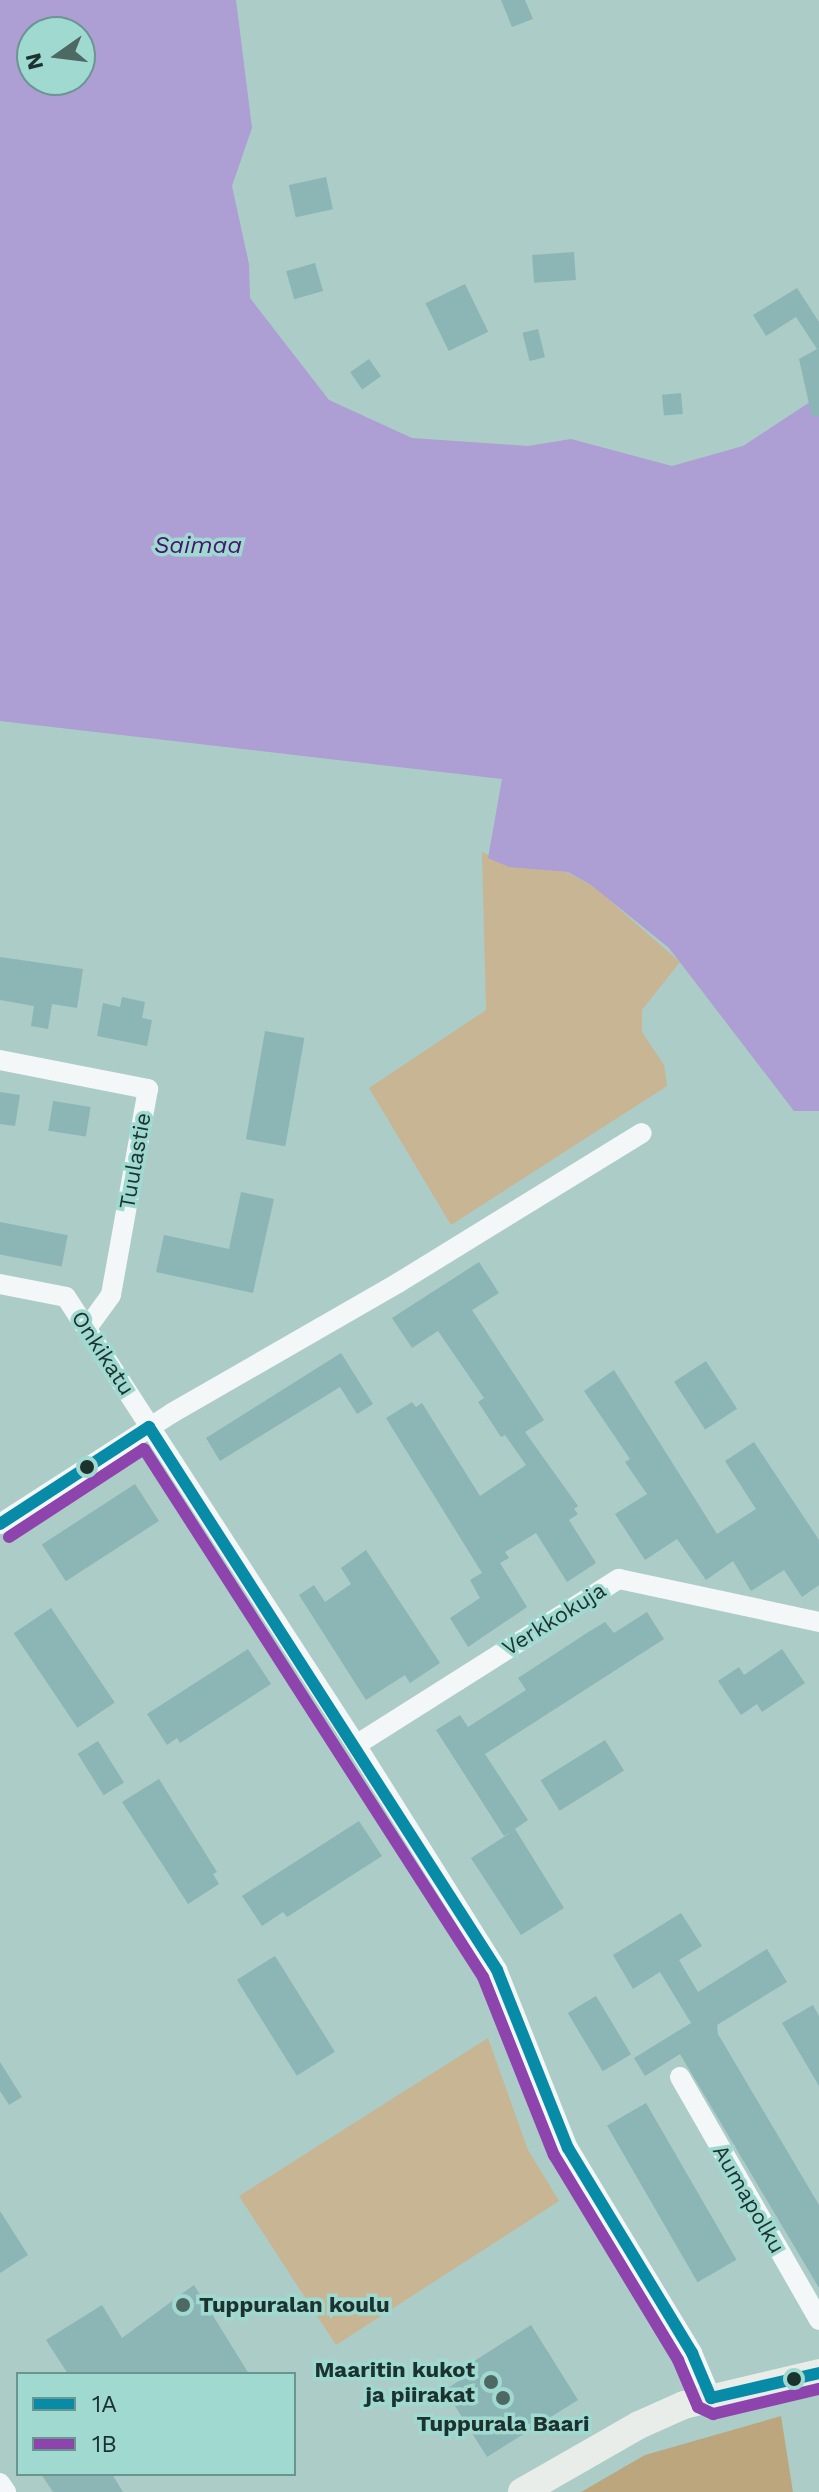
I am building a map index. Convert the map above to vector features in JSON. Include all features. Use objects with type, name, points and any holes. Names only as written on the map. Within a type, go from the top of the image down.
[{"type":"street","name":"Tuulastie","points":[[0,1060],[148,1089],[111,1295],[88,1327]]},
{"type":"street","points":[[0,1524],[149,1427],[642,1133]]},
{"type":"street","name":"Onkikatu","points":[[0,1284],[66,1297],[356,1745],[497,1970],[568,2148],[692,2353],[711,2398]]},
{"type":"street","name":"Verkkokuja","points":[[356,1745],[619,1579],[819,1622]]},
{"type":"street","name":"Aumapolku","points":[[680,2077],[819,2320]]},
{"type":"street","points":[[522,2492],[639,2425],[711,2398],[819,2373]]},
{"type":"street","points":[[0,2483],[6,2492]]},
{"type":"shaded area","points":[[482,852],[510,866],[566,872],[593,886],[680,962],[642,1010],[642,1032],[664,1065],[667,1086],[451,1225],[369,1088],[486,1010]]},
{"type":"shaded area","points":[[488,2038],[528,2150],[559,2201],[336,2345],[239,2196]]},
{"type":"shaded area","points":[[781,2416],[793,2492],[581,2492],[645,2455]]},
{"type":"water","name":"Saimaa","points":[[0,0],[236,0],[252,128],[232,186],[249,264],[250,298],[329,400],[412,438],[528,446],[571,439],[672,466],[743,446],[819,396],[819,1111],[794,1111],[669,948],[591,885],[568,872],[509,867],[488,858],[502,779],[0,721]]},
{"type":"building","points":[[501,0],[525,0],[533,19],[512,27]]},
{"type":"building","points":[[326,177],[333,209],[296,217],[289,185]]},
{"type":"building","points":[[574,252],[576,280],[534,283],[532,255]]},
{"type":"building","points":[[315,263],[323,291],[294,299],[286,271]]},
{"type":"building","points":[[465,284],[488,332],[449,351],[425,303]]},
{"type":"building","points":[[797,288],[819,322],[819,416],[812,417],[799,359],[817,349],[796,317],[766,336],[753,315]]},
{"type":"building","points":[[538,329],[545,357],[529,361],[522,333]]},
{"type":"building","points":[[369,359],[381,376],[362,389],[350,372]]},
{"type":"building","points":[[681,393],[683,414],[664,416],[662,395]]},
{"type":"building","points":[[0,957],[83,969],[77,1008],[52,1004],[48,1029],[31,1026],[34,1006],[0,1000]]},
{"type":"building","points":[[122,997],[145,1002],[142,1018],[152,1020],[147,1046],[97,1036],[103,1003],[120,1007]]},
{"type":"building","points":[[265,1031],[304,1038],[285,1146],[246,1139]]},
{"type":"building","points":[[0,1092],[20,1095],[15,1126],[0,1124]]},
{"type":"building","points":[[53,1101],[91,1107],[86,1137],[48,1131]]},
{"type":"building","points":[[241,1192],[274,1199],[253,1293],[156,1272],[164,1235],[229,1249]]},
{"type":"building","points":[[0,1222],[68,1235],[62,1267],[0,1255]]},
{"type":"building","points":[[479,1262],[499,1293],[472,1310],[544,1420],[525,1432],[578,1506],[574,1509],[578,1514],[569,1520],[596,1563],[567,1582],[536,1533],[505,1552],[509,1558],[500,1563],[527,1607],[468,1647],[450,1618],[480,1598],[470,1580],[482,1573],[386,1418],[412,1402],[416,1407],[422,1403],[480,1496],[526,1465],[505,1435],[501,1437],[478,1402],[484,1398],[438,1331],[412,1348],[392,1318]]},
{"type":"building","points":[[341,1353],[373,1404],[357,1414],[340,1387],[220,1461],[206,1438]]},
{"type":"building","points":[[706,1361],[737,1409],[705,1430],[674,1382]]},
{"type":"building","points":[[614,1370],[717,1534],[756,1509],[725,1461],[754,1442],[819,1540],[819,1585],[802,1597],[784,1570],[751,1591],[733,1561],[706,1580],[677,1539],[645,1560],[615,1514],[647,1494],[625,1462],[630,1459],[584,1391]]},
{"type":"building","points":[[135,1484],[159,1521],[66,1581],[42,1544]]},
{"type":"building","points":[[366,1550],[440,1663],[410,1683],[405,1675],[366,1700],[299,1595],[314,1585],[325,1602],[351,1584],[341,1568]]},
{"type":"building","points":[[51,1608],[115,1703],[77,1728],[14,1633]]},
{"type":"building","points":[[647,1612],[664,1639],[485,1754],[528,1820],[515,1829],[564,1908],[521,1935],[471,1858],[513,1831],[504,1836],[436,1730],[460,1715],[468,1727],[526,1690],[518,1678],[590,1631],[605,1622],[614,1633]]},
{"type":"building","points":[[248,1649],[271,1684],[180,1743],[177,1738],[167,1745],[147,1714]]},
{"type":"building","points":[[782,1649],[805,1683],[762,1712],[757,1704],[741,1715],[718,1681],[739,1667],[744,1675]]},
{"type":"building","points":[[605,1740],[624,1771],[560,1811],[541,1780]]},
{"type":"building","points":[[98,1741],[124,1783],[104,1795],[78,1754]]},
{"type":"building","points":[[159,1779],[217,1872],[213,1874],[219,1884],[188,1904],[122,1802]]},
{"type":"building","points":[[359,1821],[382,1856],[287,1917],[283,1912],[262,1926],[242,1896]]},
{"type":"building","points":[[681,1913],[702,1946],[679,1960],[698,1992],[767,1949],[787,1982],[717,2025],[718,2034],[819,2205],[819,2288],[680,2054],[645,2076],[634,2058],[691,2023],[660,1972],[633,1989],[613,1955]]},
{"type":"building","points":[[275,1956],[335,2052],[297,2076],[237,1980]]},
{"type":"building","points":[[596,1996],[631,2054],[603,2071],[568,2013]]},
{"type":"building","points":[[813,2005],[819,2016],[819,2086],[782,2023]]},
{"type":"building","points":[[0,2062],[22,2097],[9,2105],[0,2091]]},
{"type":"building","points":[[646,2103],[736,2260],[698,2282],[607,2126]]},
{"type":"building","points":[[0,2211],[28,2255],[0,2273]]},
{"type":"building","points":[[194,2285],[248,2372],[67,2372],[46,2340],[102,2305],[122,2338]]},
{"type":"building","points":[[531,2325],[578,2400],[487,2457],[445,2390],[469,2374],[465,2367]]},
{"type":"building","points":[[42,2476],[113,2476],[123,2492],[53,2492]]},
{"type":"transit line","name":"1A","points":[[0,1524],[149,1427],[497,1970],[568,2148],[692,2353],[711,2398],[819,2373]]},
{"type":"transit line","name":"1B","points":[[9,1537],[144,1449],[483,1977],[554,2155],[678,2360],[698,2407],[713,2414],[819,2389]]},
{"type":"place","name":"Tuppuralan koulu","points":[[183,2305]]},
{"type":"place","name":"Maaritin kukot ja piirakat","points":[[491,2382]]},
{"type":"place","name":"Tuppurala Baari","points":[[503,2398]]}]
